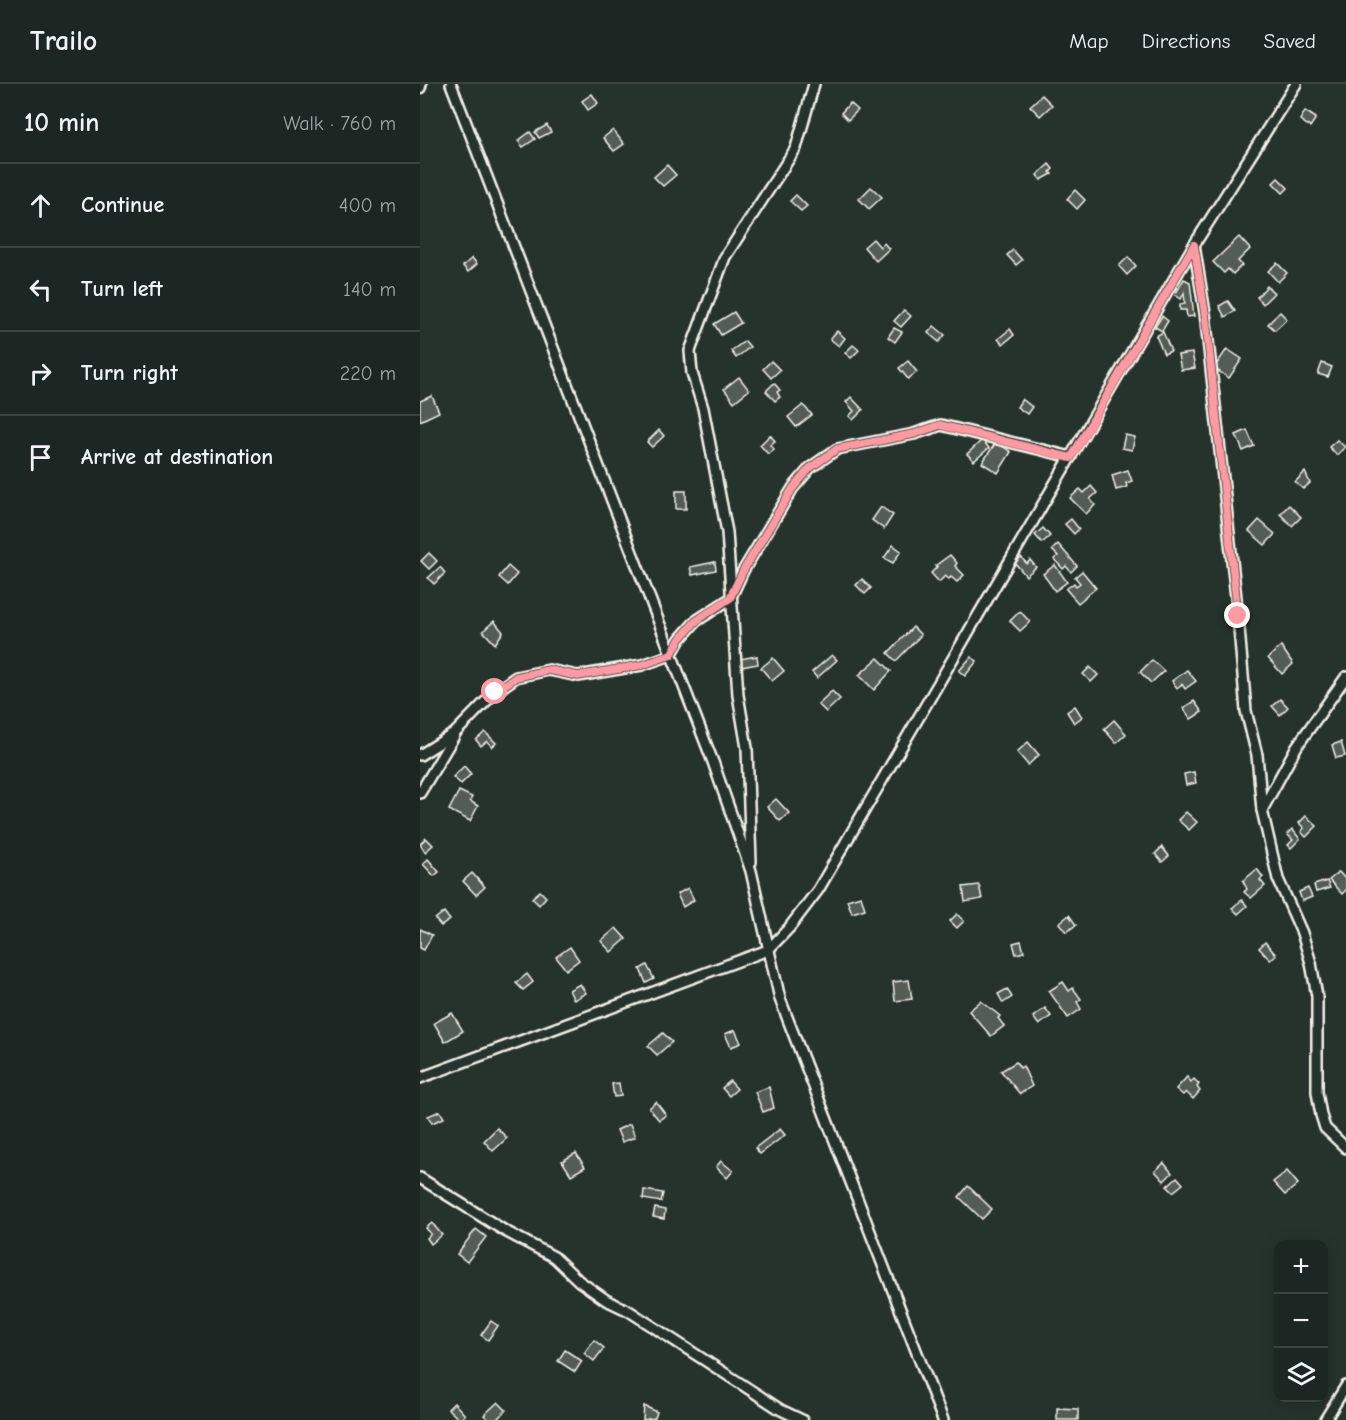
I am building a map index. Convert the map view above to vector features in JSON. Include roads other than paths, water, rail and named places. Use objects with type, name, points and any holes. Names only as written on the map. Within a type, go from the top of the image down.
[{"type":"street","points":[[451,84],[713,762],[751,871],[780,999],[943,1420]]},
{"type":"street","points":[[751,871],[747,748],[738,695],[727,532],[705,420],[692,373],[690,351],[725,257],[796,148],[814,84]]},
{"type":"street","points":[[420,1078],[768,950],[795,922],[818,890],[1194,245],[1296,84]]},
{"type":"street","points":[[1194,245],[1205,313],[1246,711],[1257,755],[1262,810],[1278,879],[1302,933],[1311,963],[1317,996],[1317,1092],[1321,1115],[1325,1128],[1346,1148]]},
{"type":"street","points":[[420,793],[455,734],[495,692],[516,677],[549,670],[578,676],[642,665],[671,655],[680,639],[696,621],[730,598],[743,571],[793,488],[810,468],[837,449],[914,434],[940,425],[1071,458]]},
{"type":"street","points":[[1262,810],[1297,746],[1346,677]]},
{"type":"street","points":[[420,755],[455,734]]},
{"type":"street","points":[[420,1178],[505,1231],[554,1257],[579,1281],[606,1300],[630,1311],[781,1410],[802,1420]]},
{"type":"street","points":[[1325,1420],[1346,1386]]}]
